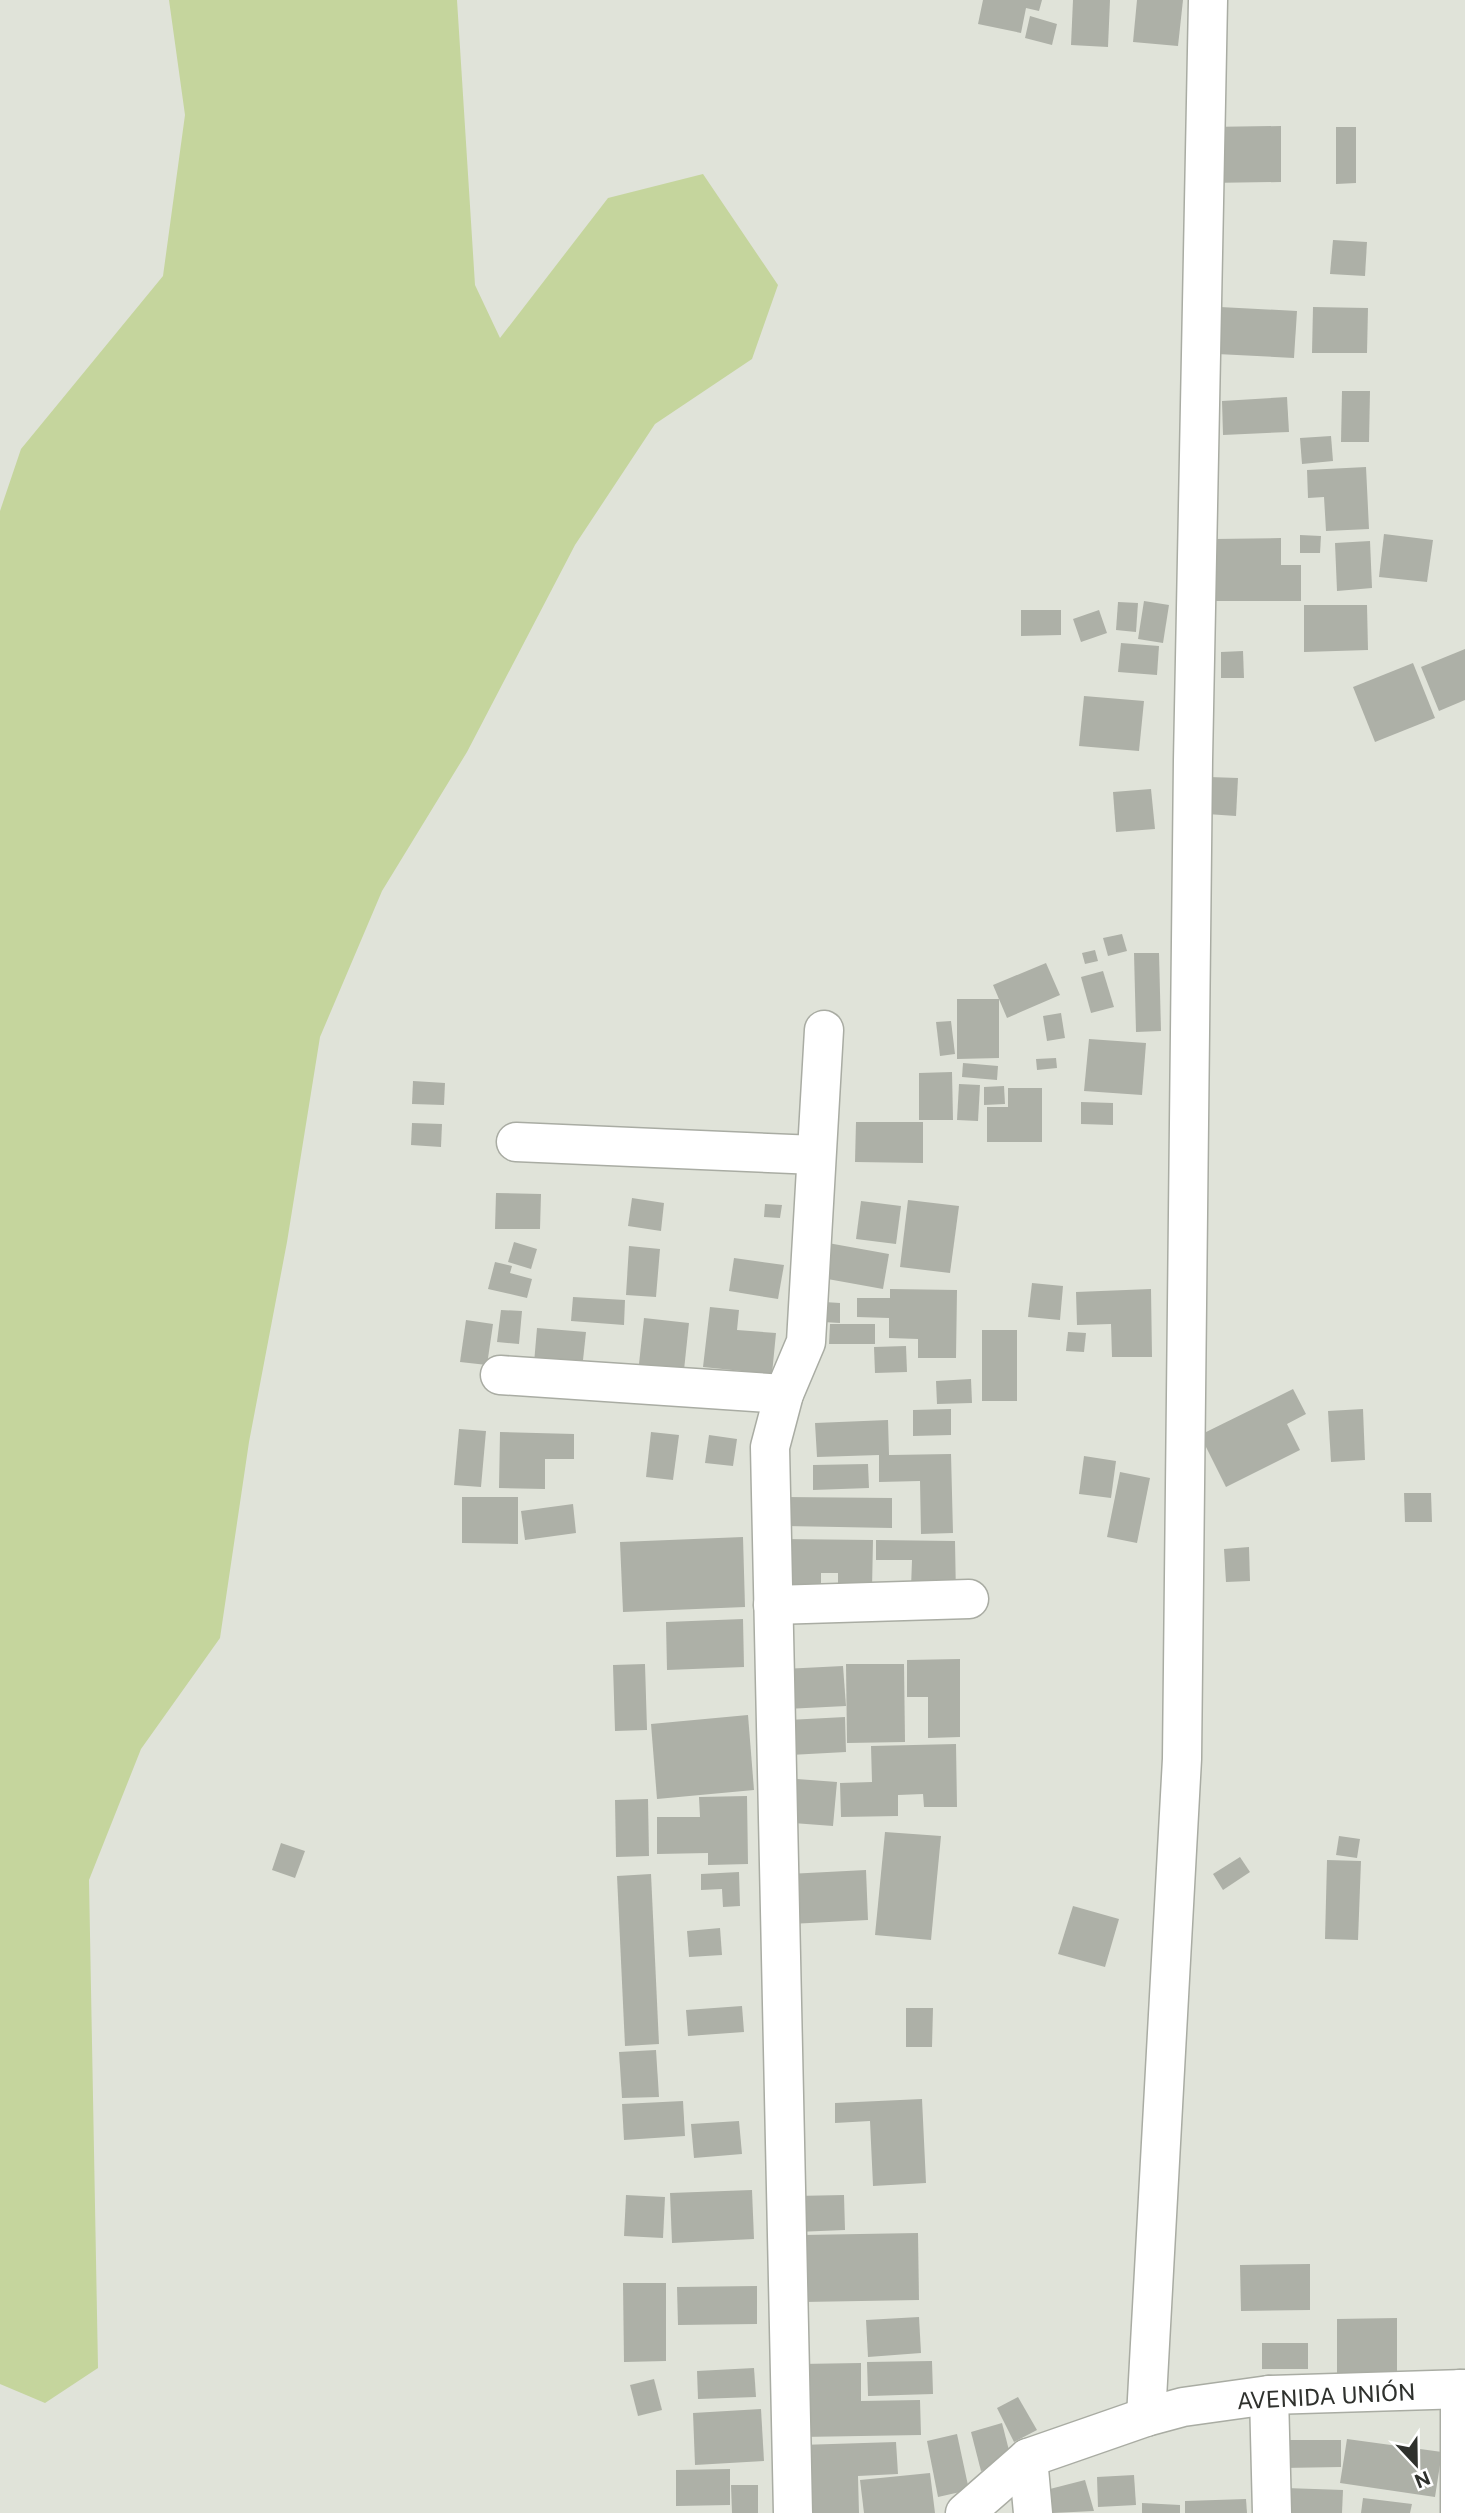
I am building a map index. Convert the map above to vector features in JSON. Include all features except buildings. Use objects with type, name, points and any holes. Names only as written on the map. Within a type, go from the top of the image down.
[{"type":"street","points":[[1146,2417],[1182,1759],[1194,746],[1208,0]]},
{"type":"street","points":[[793,2513],[771,1447],[784,1394],[806,1342],[824,1030]]},
{"type":"street","points":[[516,1142],[816,1155]]},
{"type":"street","points":[[500,1375],[784,1394]]},
{"type":"street","points":[[773,1605],[969,1600]]},
{"type":"street","points":[[1460,2513],[1462,2389]]},
{"type":"street","name":"AVENIDA UNIÓN","points":[[965,2513],[1028,2458],[1183,2407],[1269,2395],[1462,2389]]},
{"type":"street","points":[[1269,2395],[1272,2513]]},
{"type":"street","points":[[1028,2458],[1033,2513]]},
{"type":"green space","points":[[169,0],[457,0],[475,285],[500,338],[608,198],[703,174],[778,285],[752,359],[655,424],[575,545],[467,752],[382,891],[320,1037],[287,1242],[249,1442],[220,1638],[141,1749],[89,1880],[98,2368],[45,2403],[0,2384],[0,511],[21,449],[163,276],[185,115]]}]
